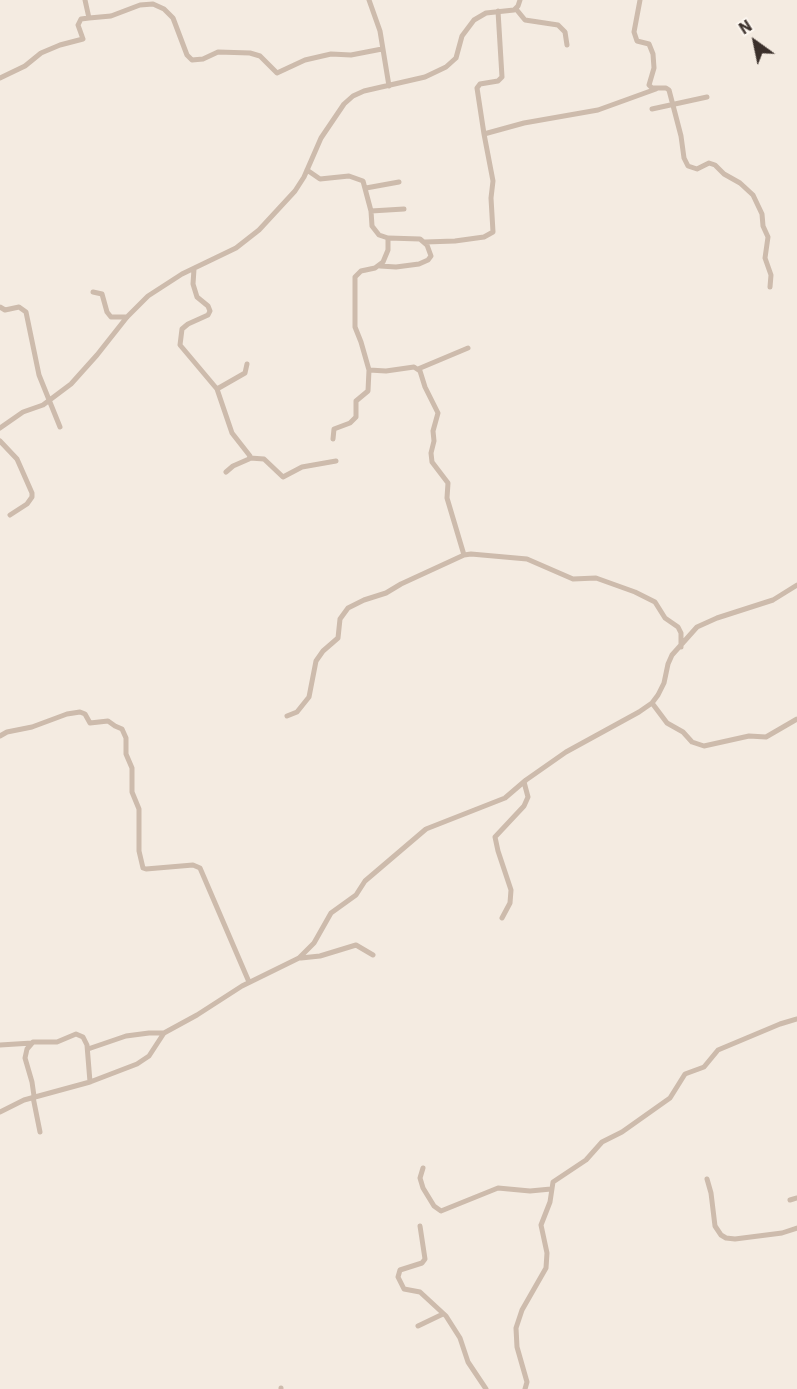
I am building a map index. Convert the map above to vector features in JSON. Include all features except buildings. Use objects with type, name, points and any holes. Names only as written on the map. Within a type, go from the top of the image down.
[{"type":"street","points":[[86,0],[89,18]]},
{"type":"street","points":[[369,0],[380,30],[389,86]]},
{"type":"street","points":[[516,9],[520,0]]},
{"type":"street","points":[[640,0],[635,20],[635,35],[637,41],[647,42],[651,46],[654,65],[649,83],[652,88],[667,88],[688,166],[697,169],[709,163],[713,164],[724,174],[740,183],[754,198],[762,214],[763,226],[768,237],[765,258],[771,275],[770,288]]},
{"type":"street","points":[[0,78],[25,66],[41,52],[82,39],[79,21],[111,16],[140,5],[153,4],[164,9],[173,18],[189,58],[197,60],[218,52],[250,53],[260,57],[277,73],[304,60],[331,54],[351,55],[382,49]]},
{"type":"street","points":[[0,428],[23,412],[48,401],[80,375],[138,304],[164,284],[236,248],[251,237],[290,197],[308,171],[318,144],[348,101],[358,93],[425,77],[451,64],[456,58],[462,36],[479,16],[516,9]]},
{"type":"street","points":[[516,9],[525,20],[558,25],[564,32],[567,45]]},
{"type":"street","points":[[308,171],[318,178],[349,176],[363,181],[374,229],[379,235],[388,238],[416,238],[425,242],[455,241],[484,237],[493,232],[491,198],[493,181],[478,86],[481,83],[498,81],[502,77],[498,11]]},
{"type":"street","points":[[484,134],[524,123],[598,110],[658,88]]},
{"type":"street","points":[[652,109],[707,97]]},
{"type":"street","points":[[366,188],[399,182]]},
{"type":"street","points":[[371,211],[404,209]]},
{"type":"street","points":[[379,266],[388,250],[388,238]]},
{"type":"street","points":[[333,439],[334,429],[356,418],[356,401],[368,391],[369,370],[362,342],[355,327],[356,275],[361,271],[379,266],[396,267],[428,261],[431,253],[425,242]]},
{"type":"street","points":[[194,269],[193,284],[197,297],[208,306],[210,311],[208,315],[182,329],[180,345],[217,389],[232,433],[248,452],[250,458]]},
{"type":"street","points":[[93,292],[102,294],[107,312],[111,317],[127,316]]},
{"type":"street","points":[[0,307],[5,310],[19,307],[26,312],[39,375],[60,427]]},
{"type":"street","points":[[369,370],[386,371],[408,367],[418,369],[468,348]]},
{"type":"street","points":[[217,389],[245,373],[247,364]]},
{"type":"street","points":[[418,369],[438,413],[433,431],[432,462],[448,483],[447,498],[464,555]]},
{"type":"street","points":[[0,441],[16,459],[32,493],[27,504],[10,514]]},
{"type":"street","points":[[226,472],[250,458],[264,459],[283,477],[302,467],[336,461]]},
{"type":"street","points":[[287,716],[297,712],[309,697],[316,661],[323,651],[338,638],[340,620],[348,608],[383,594],[464,555],[527,560],[573,579],[596,579],[635,592],[655,602],[665,618],[678,627],[681,633],[681,647]]},
{"type":"street","points":[[0,1112],[33,1097],[115,1074],[144,1060],[164,1033],[249,982],[299,958],[314,943],[331,913],[356,895],[365,881],[420,834],[434,825],[511,795],[524,782],[566,752],[633,716],[652,703],[664,683],[670,660],[693,631],[703,623],[773,600],[797,585]]},
{"type":"street","points":[[652,703],[667,723],[682,732],[692,742],[704,746],[749,736],[766,737],[797,719]]},
{"type":"street","points":[[0,736],[67,714],[83,712],[90,723],[108,721],[122,729],[126,736],[126,752],[131,766],[132,792],[139,809],[139,851],[143,869],[187,865],[196,865],[200,868],[249,982]]},
{"type":"street","points":[[502,918],[510,903],[511,890],[495,837],[524,806],[528,797],[524,782]]},
{"type":"street","points":[[299,958],[320,956],[356,945],[373,955]]},
{"type":"street","points":[[525,1389],[527,1382],[517,1347],[516,1328],[522,1310],[546,1269],[547,1253],[541,1226],[555,1179],[586,1160],[602,1142],[622,1132],[670,1098],[685,1074],[704,1067],[718,1050],[797,1019]]},
{"type":"street","points":[[88,1049],[126,1036],[149,1032],[164,1033]]},
{"type":"street","points":[[0,1045],[57,1042],[79,1035],[85,1039],[88,1049],[90,1082]]},
{"type":"street","points":[[33,1042],[27,1049],[25,1058],[33,1085],[40,1132]]},
{"type":"street","points":[[423,1168],[420,1178],[423,1188],[434,1206],[441,1211],[498,1188],[551,1190]]},
{"type":"street","points":[[707,1179],[715,1226],[726,1238],[782,1233],[797,1228]]},
{"type":"street","points":[[420,1226],[425,1259],[422,1263],[400,1270],[398,1277],[404,1289],[420,1292],[443,1314],[457,1332],[468,1362],[486,1389]]},
{"type":"street","points":[[418,1326],[443,1314]]}]
